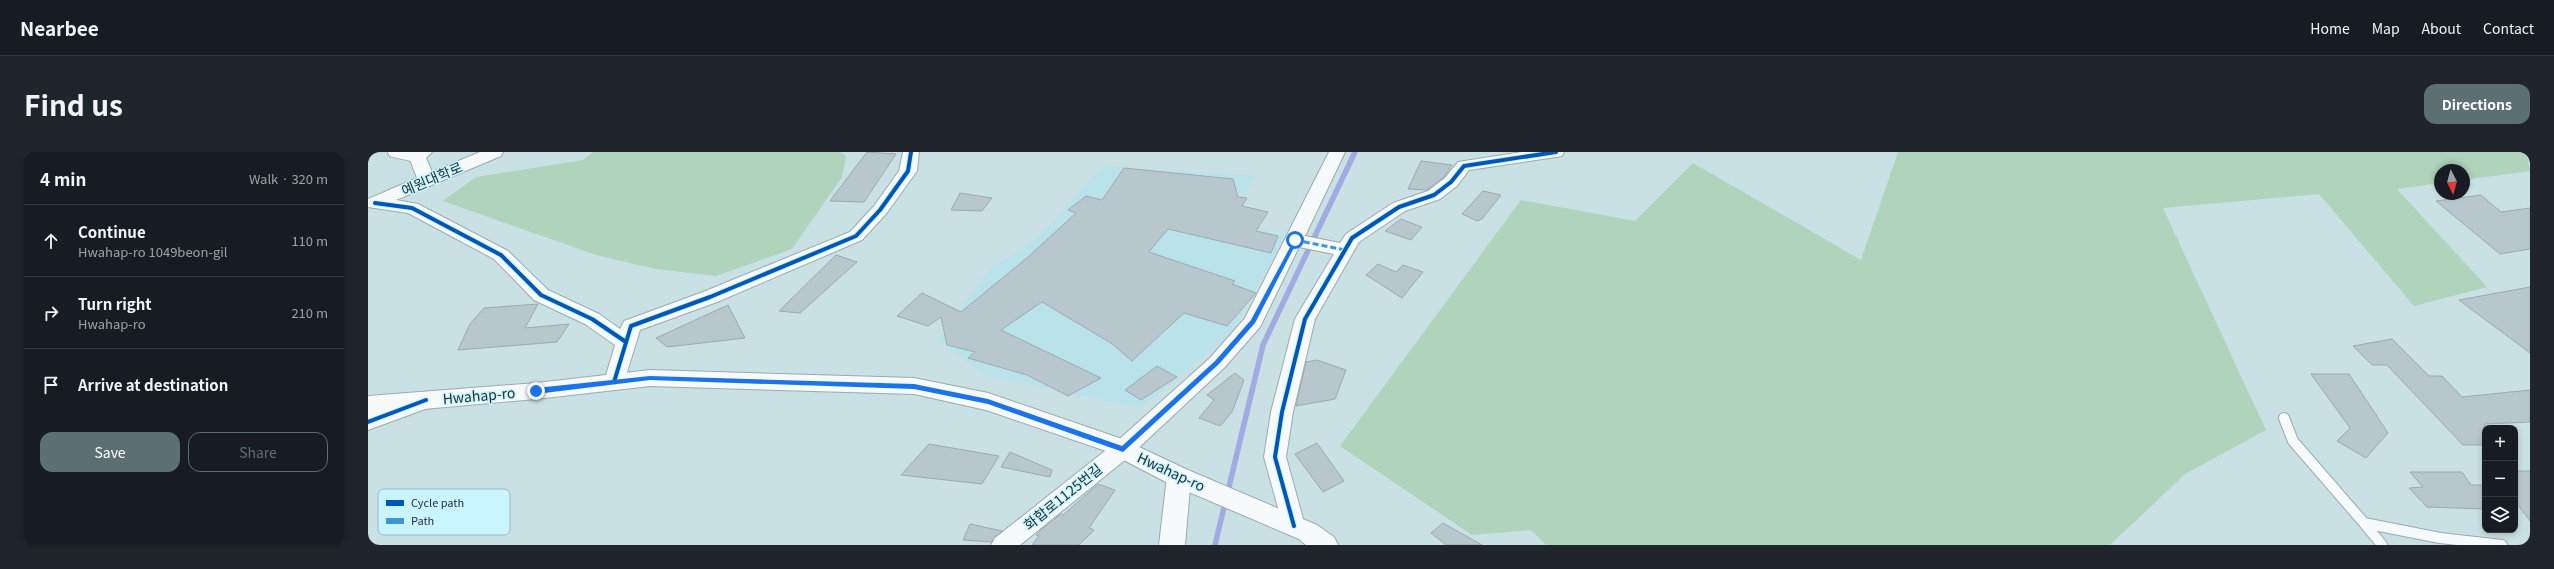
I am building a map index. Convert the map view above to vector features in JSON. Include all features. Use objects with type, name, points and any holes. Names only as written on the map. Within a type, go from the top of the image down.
[{"type":"main road","name":"Hwahap-ro","points":[[368,405],[650,378],[914,386],[988,402],[1123,450],[1210,490],[1308,532],[1326,545]]},
{"type":"main road","points":[[1172,545],[1179,476]]},
{"type":"street","name":"예원대학로","points":[[372,204],[495,152]]},
{"type":"street","points":[[614,382],[631,326],[710,297],[856,236],[880,210],[908,171],[911,152]]},
{"type":"street","name":"화합로1125번길","points":[[1003,545],[1123,450],[1217,363],[1253,322],[1298,241],[1338,152]]},
{"type":"street","points":[[1294,526],[1275,456],[1282,412],[1305,319],[1339,249],[1352,238],[1399,207],[1434,195],[1451,182],[1464,166],[1556,152]]},
{"type":"street","points":[[421,155],[427,181]]},
{"type":"street","points":[[372,204],[412,208],[501,255],[541,296],[592,319],[626,342]]},
{"type":"street","points":[[1298,241],[1339,249]]},
{"type":"street","points":[[368,422],[426,400]]},
{"type":"lane","points":[[393,152],[421,155]]},
{"type":"lane","points":[[2284,418],[2293,441],[2382,545]]},
{"type":"lane","points":[[2364,523],[2440,538],[2502,545]]},
{"type":"shaded area","points":[[1103,166],[1255,176],[1245,194],[1222,193],[1204,215],[1287,236],[1229,335],[1141,408],[984,375],[938,340],[988,270],[1029,244],[1045,230]]},
{"type":"green space","points":[[593,152],[840,152],[846,156],[842,177],[792,249],[716,276],[656,269],[596,255],[443,201],[476,177],[583,160]]},
{"type":"green space","points":[[1898,152],[2527,152],[2530,171],[2470,179],[2470,164],[2434,164],[2434,184],[2397,189],[2487,287],[2414,306],[2319,194],[2163,208],[2266,430],[2185,474],[2110,545],[1546,545],[1531,530],[1472,535],[1340,446],[1521,200],[1635,221],[1693,163],[1861,260]]},
{"type":"building","points":[[867,152],[896,154],[864,202],[830,201]]},
{"type":"building","points":[[1421,161],[1452,165],[1444,177],[1427,190],[1408,189]]},
{"type":"building","points":[[1124,168],[1233,179],[1238,197],[1247,198],[1242,206],[1268,212],[1256,231],[1278,236],[1271,253],[1168,229],[1149,252],[1235,281],[1232,284],[1256,293],[1227,326],[1184,313],[1132,361],[1111,343],[1042,302],[1001,330],[1101,378],[1068,396],[1027,375],[968,358],[975,352],[947,345],[941,317],[928,326],[897,316],[922,293],[961,312],[1028,257],[1076,213],[1068,210],[1086,196],[1102,200]]},
{"type":"building","points":[[1483,191],[1501,195],[1482,219],[1477,221],[1462,214]]},
{"type":"building","points":[[960,193],[992,198],[982,211],[951,210]]},
{"type":"building","points":[[2481,195],[2501,212],[2530,208],[2530,249],[2500,254],[2436,201],[2470,200],[2470,196]]},
{"type":"building","points":[[1401,219],[1422,227],[1411,240],[1385,231]]},
{"type":"building","points":[[836,255],[857,262],[800,313],[779,311]]},
{"type":"building","points":[[1378,264],[1396,272],[1403,265],[1423,272],[1402,298],[1366,275]]},
{"type":"building","points":[[2530,287],[2530,353],[2459,300]]},
{"type":"building","points":[[538,304],[525,328],[569,324],[557,342],[458,350],[470,324],[484,308]]},
{"type":"building","points":[[728,305],[745,338],[667,347],[656,338]]},
{"type":"building","points":[[2392,339],[2429,376],[2442,376],[2462,397],[2530,390],[2530,422],[2482,425],[2482,445],[2463,445],[2387,365],[2372,365],[2353,346]]},
{"type":"building","points":[[1317,360],[1346,370],[1335,399],[1296,406],[1306,362]]},
{"type":"building","points":[[1157,366],[1177,377],[1141,400],[1125,390]]},
{"type":"building","points":[[1235,373],[1244,380],[1232,412],[1220,426],[1199,418],[1214,400],[1207,395]]},
{"type":"building","points":[[2311,374],[2349,374],[2388,433],[2366,458],[2337,441],[2350,428]]},
{"type":"building","points":[[1317,443],[1344,481],[1323,492],[1295,454]]},
{"type":"building","points":[[929,444],[999,456],[982,484],[901,475]]},
{"type":"building","points":[[1010,452],[1052,470],[1050,477],[1001,467]]},
{"type":"building","points":[[2518,471],[2530,471],[2530,521],[2518,505]]},
{"type":"building","points":[[2410,472],[2462,472],[2471,485],[2482,485],[2482,509],[2427,507],[2409,488],[2423,487]]},
{"type":"building","points":[[1098,484],[1115,490],[1089,528],[1094,530],[1079,545],[1032,545],[1039,536],[1036,535],[1042,529],[1061,514],[1063,515]]},
{"type":"building","points":[[1443,523],[1482,545],[1446,545],[1431,533]]},
{"type":"building","points":[[970,524],[1002,531],[991,542],[963,540]]},
{"type":"waterway","points":[[1215,545],[1263,345],[1355,152]]},
{"type":"marked path","points":[[1295,240],[1345,250]]},
{"type":"cycle path","points":[[614,382],[631,326],[710,297],[856,236],[880,210],[908,171],[911,152]]},
{"type":"cycle path","points":[[1294,526],[1275,457],[1282,412],[1305,319],[1352,238],[1399,207],[1434,195],[1451,182],[1464,166],[1556,152]]},
{"type":"cycle path","points":[[375,203],[412,208],[501,255],[541,295],[592,319],[626,342]]},
{"type":"cycle path","points":[[368,422],[426,400]]},
{"type":"route","points":[[536,391],[650,378],[914,386],[988,402],[1114,445],[1123,450],[1217,363],[1253,322],[1295,240]]}]
